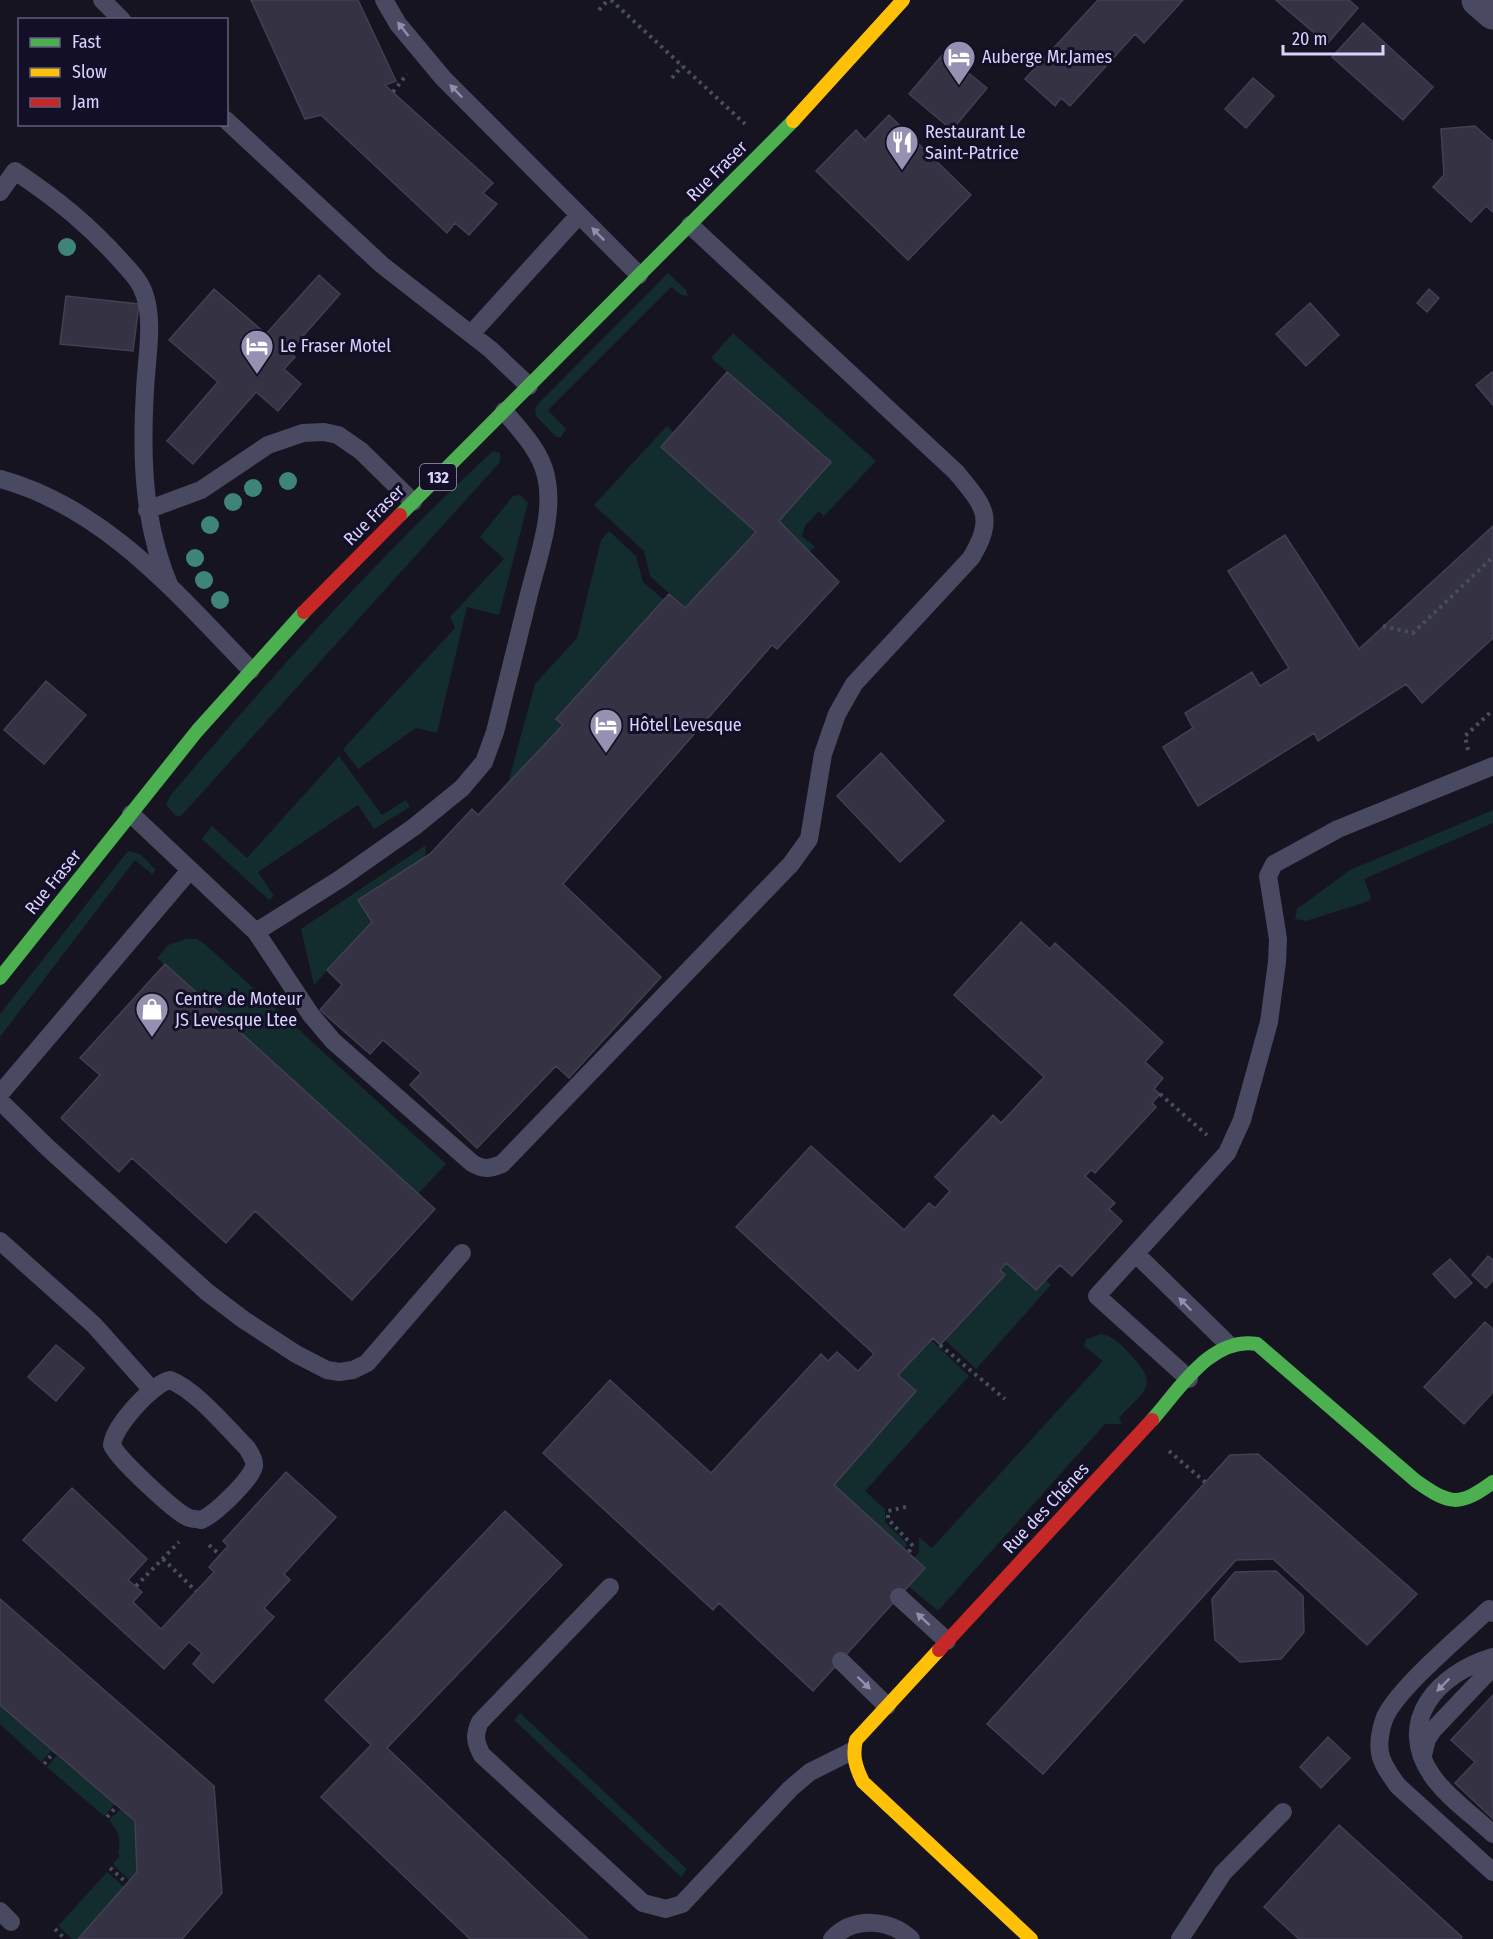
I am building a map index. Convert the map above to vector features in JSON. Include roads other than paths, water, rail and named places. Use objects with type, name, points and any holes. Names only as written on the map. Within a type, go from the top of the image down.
[{"type":"main road","name":"Rue Fraser","points":[[0,978],[197,730],[306,609],[690,225],[825,87],[903,0]]},
{"type":"main road","points":[[1228,1344],[1241,1340],[1257,1344],[1275,1356],[1416,1481],[1441,1499],[1459,1503],[1474,1496],[1493,1482]]},
{"type":"main road","name":"Rue des Chênes","points":[[852,1751],[856,1740],[1189,1379],[1228,1344]]},
{"type":"main road","points":[[852,1751],[855,1765],[863,1782],[1031,1939]]},
{"type":"street","points":[[1478,0],[1493,13]]},
{"type":"lane","points":[[102,0],[120,18]]},
{"type":"lane","points":[[384,0],[398,24],[443,78],[639,275]]},
{"type":"lane","points":[[228,122],[382,265],[471,334],[529,386]]},
{"type":"lane","points":[[0,192],[15,171],[65,205],[108,246],[137,280],[145,296],[148,326],[143,427],[147,510],[151,533],[170,587]]},
{"type":"lane","points":[[471,334],[579,215]]},
{"type":"lane","points":[[131,814],[256,932],[311,1016],[333,1041],[481,1169],[489,1169],[502,1164],[791,864],[809,839],[818,776],[837,714],[854,684],[971,558],[984,537],[986,517],[976,497],[956,472],[690,225]]},
{"type":"lane","points":[[256,932],[340,879],[414,827],[462,788],[484,762],[495,732],[542,542],[548,505],[546,475],[540,459],[529,440],[504,411]]},
{"type":"lane","points":[[147,510],[201,490],[268,445],[303,434],[324,432],[338,435],[361,451],[413,502]]},
{"type":"lane","points":[[0,479],[51,497],[86,516],[130,549],[251,670]]},
{"type":"lane","points":[[1189,1379],[1097,1296],[1227,1153],[1242,1120],[1269,1022],[1277,962],[1278,939],[1268,876],[1274,864],[1285,855],[1348,825],[1493,766]]},
{"type":"lane","points":[[0,1094],[190,870]]},
{"type":"lane","points":[[0,1101],[48,1148],[207,1292],[296,1354],[327,1370],[346,1371],[367,1363],[462,1253]]},
{"type":"lane","points":[[0,1241],[94,1325],[152,1390]]},
{"type":"lane","points":[[1136,1254],[1228,1344]]},
{"type":"lane","points":[[170,1380],[178,1383],[247,1448],[252,1457],[254,1466],[249,1475],[208,1517],[194,1519],[187,1517],[115,1453],[112,1445],[113,1437],[152,1390],[161,1382],[170,1380]]},
{"type":"lane","points":[[610,1587],[480,1722],[476,1731],[476,1743],[482,1755],[643,1903],[666,1909],[682,1905],[790,1789],[810,1772],[852,1751]]},
{"type":"lane","points":[[899,1597],[947,1641]]},
{"type":"lane","points":[[1493,1613],[1489,1609],[1399,1697],[1385,1717],[1380,1735],[1380,1753],[1386,1768],[1398,1786],[1493,1872]]},
{"type":"lane","points":[[1493,1657],[1461,1668],[1432,1696],[1419,1720],[1418,1737],[1423,1759],[1434,1779],[1493,1834]]},
{"type":"lane","points":[[841,1661],[887,1706]]},
{"type":"lane","points":[[1423,1759],[1427,1739],[1433,1730],[1493,1666]]},
{"type":"lane","points":[[1180,1939],[1222,1873],[1283,1812]]},
{"type":"lane","points":[[832,1939],[855,1924],[881,1922],[904,1932],[911,1939]]},
{"type":"place","name":"Auberge Mr.James","points":[[959,86]]},
{"type":"place","name":"Restaurant Le Saint-Patrice","points":[[902,171]]},
{"type":"place","name":"Le Fraser Motel","points":[[257,375]]},
{"type":"place","name":"Hôtel Levesque","points":[[606,754]]},
{"type":"place","name":"Centre de Moteur JS Levesque Ltee","points":[[152,1038]]}]
